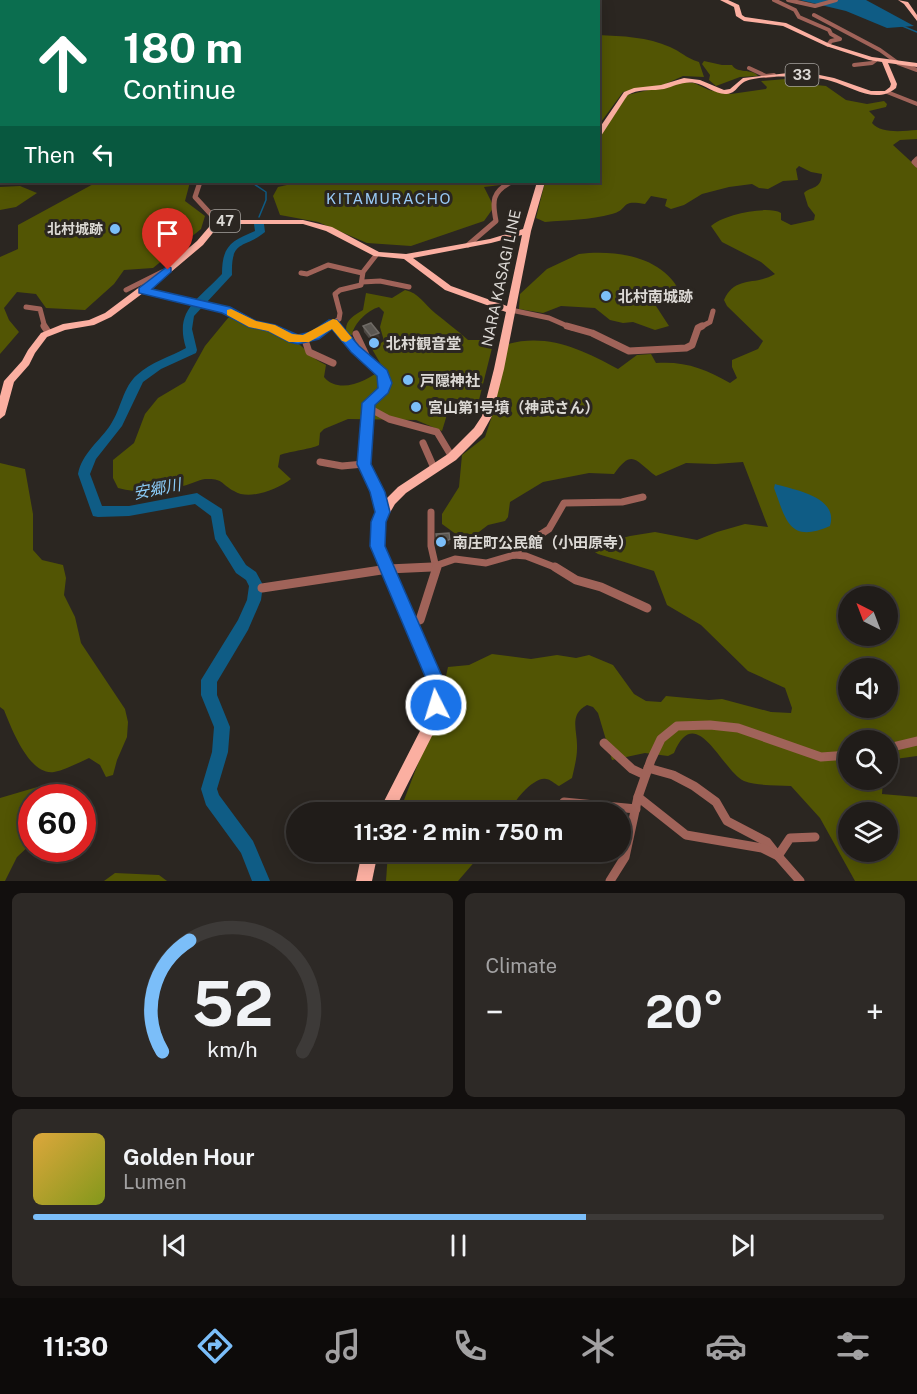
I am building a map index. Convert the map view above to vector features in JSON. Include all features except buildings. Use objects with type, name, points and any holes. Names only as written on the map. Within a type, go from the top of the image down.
[{"type":"main road","name":"33","points":[[723,0],[737,6],[739,16],[744,19],[784,24],[828,45],[876,60],[884,60]]},
{"type":"main road","points":[[901,0],[906,3],[917,19]]},
{"type":"main road","points":[[887,92],[893,88],[894,84],[884,60],[917,65]]},
{"type":"main road","name":"33","points":[[602,124],[622,98],[634,90],[662,87],[692,80],[718,91],[728,92],[735,89],[743,80],[819,76],[871,92],[887,92]]},
{"type":"main road","name":"NARA KASAGI LINE","points":[[383,512],[402,490],[452,457],[478,431],[487,416],[512,310],[527,231],[541,183]]},
{"type":"main road","name":"47","points":[[48,332],[100,320],[143,291],[200,243],[218,222],[285,221],[320,225],[377,254],[406,257],[527,231]]},
{"type":"main road","points":[[406,257],[448,288],[512,310]]},
{"type":"main road","points":[[0,415],[9,381],[26,363],[31,352],[48,332]]},
{"type":"main road","points":[[383,512],[378,522],[378,546],[436,681],[436,705],[428,730],[391,802]]},
{"type":"main road","points":[[364,881],[368,862]]},
{"type":"street","points":[[774,0],[795,10],[799,17],[830,30],[831,34],[840,39],[831,41],[828,45]]},
{"type":"street","points":[[788,0],[817,6],[836,0]]},
{"type":"street","points":[[813,21],[817,6]]},
{"type":"street","points":[[814,15],[896,61],[917,70]]},
{"type":"street","points":[[855,65],[872,63],[876,60]]},
{"type":"street","points":[[749,68],[766,76],[788,76]]},
{"type":"street","points":[[887,92],[917,104]]},
{"type":"street","points":[[917,159],[914,162],[917,165]]},
{"type":"street","points":[[200,183],[195,197],[218,222]]},
{"type":"street","points":[[468,245],[496,221],[494,196],[497,189],[509,183]]},
{"type":"street","points":[[362,282],[362,273],[377,254]]},
{"type":"street","points":[[301,273],[307,274],[328,265],[362,273]]},
{"type":"street","points":[[126,290],[168,270]]},
{"type":"street","points":[[143,291],[206,304],[225,310],[253,325],[271,328],[289,338],[305,339],[339,319],[336,292],[361,285],[362,282],[380,281],[409,287]]},
{"type":"street","points":[[26,307],[40,309],[44,327],[48,332]]},
{"type":"street","points":[[512,310],[549,318],[636,352],[686,348],[692,345],[698,328],[710,322],[713,311]]},
{"type":"street","points":[[333,323],[382,374],[386,383],[383,390],[368,403],[364,464],[378,492],[383,512]]},
{"type":"street","points":[[356,334],[366,355],[365,358]]},
{"type":"street","points":[[305,339],[309,352],[333,363]]},
{"type":"street","points":[[368,408],[389,419],[437,432],[452,457]]},
{"type":"street","points":[[423,443],[434,468]]},
{"type":"street","points":[[320,462],[342,466],[364,464]]},
{"type":"street","points":[[514,555],[524,543],[544,534],[558,519],[564,503],[579,501],[617,504],[643,497]]},
{"type":"street","points":[[412,622],[420,620],[437,566],[431,556],[429,538],[433,529],[432,512]]},
{"type":"street","points":[[262,588],[388,569],[437,566],[455,559],[486,563],[514,555],[536,558],[576,580],[601,587],[647,608]]},
{"type":"street","points":[[610,881],[625,857],[638,797],[661,739],[677,726],[690,724],[738,728],[821,757],[838,756]]},
{"type":"street","points":[[898,746],[917,741]]},
{"type":"street","points":[[603,743],[632,770],[673,775],[717,802],[727,821],[767,842],[800,881]]},
{"type":"street","points":[[638,797],[686,835],[762,848],[778,856]]},
{"type":"street","points":[[631,809],[636,810]]},
{"type":"street","points":[[778,856],[790,838],[815,837]]},
{"type":"shaded area","points":[[600,35],[653,41],[699,62],[704,77],[683,76],[663,85],[623,92],[601,122]]},
{"type":"shaded area","points":[[704,61],[732,65],[734,68],[752,72],[758,76],[740,77],[716,86],[709,80],[710,75],[702,64]]},
{"type":"shaded area","points":[[798,78],[826,86],[846,100],[867,104],[884,101],[887,104],[886,107],[869,111],[875,117],[872,123],[881,129],[893,131],[917,130],[917,139],[900,140],[893,145],[917,167],[917,756],[898,759],[898,730],[838,730],[838,790],[882,790],[882,794],[917,797],[917,881],[855,881],[844,862],[898,862],[898,802],[838,802],[838,850],[820,818],[791,786],[761,785],[744,781],[700,736],[691,734],[682,739],[674,753],[668,756],[645,753],[612,760],[598,713],[593,707],[587,705],[581,709],[576,719],[577,752],[572,778],[559,786],[548,779],[541,779],[530,786],[516,802],[403,802],[438,712],[448,667],[469,665],[492,654],[531,659],[557,655],[576,658],[589,655],[613,665],[634,694],[646,701],[661,702],[666,696],[722,699],[771,712],[791,713],[792,708],[785,688],[748,671],[701,625],[667,605],[654,571],[598,554],[587,547],[655,532],[697,540],[745,524],[768,527],[743,462],[686,463],[656,476],[639,462],[630,459],[614,474],[589,473],[543,482],[510,502],[508,517],[505,521],[488,525],[471,538],[464,540],[442,524],[442,514],[459,487],[462,455],[485,437],[508,344],[537,341],[565,345],[618,369],[637,355],[651,354],[656,363],[677,363],[695,367],[730,383],[737,378],[732,367],[732,360],[758,349],[763,341],[727,306],[724,300],[734,287],[775,274],[761,262],[722,242],[711,226],[734,215],[766,210],[781,213],[781,220],[791,225],[814,220],[815,215],[808,206],[804,193],[820,183],[822,174],[799,166],[796,169],[798,180],[783,181],[768,189],[752,184],[729,187],[702,194],[684,205],[671,209],[665,206],[667,199],[651,196],[645,204],[631,203],[618,212],[604,216],[545,222],[536,218],[545,183],[600,183],[600,136],[627,95],[683,82],[731,94],[767,87],[761,81]]},
{"type":"shaded area","points":[[95,183],[190,183],[185,201],[205,216],[201,229],[153,268],[124,270],[114,284],[85,310],[46,308],[36,294],[17,292],[4,308],[9,320],[19,332],[0,354],[0,257],[18,249],[18,225]]},
{"type":"shaded area","points":[[296,183],[510,183],[484,187],[494,207],[484,221],[411,246],[367,243],[318,222],[280,215],[273,196],[278,187]]},
{"type":"shaded area","points":[[20,186],[37,193],[16,207],[0,210],[0,187]]},
{"type":"shaded area","points":[[579,254],[621,254],[648,262],[660,269],[671,278],[679,290],[656,306],[669,326],[655,330],[633,322],[623,323],[610,320],[595,308],[561,306],[543,313],[519,309],[520,294],[547,269]]},
{"type":"shaded area","points":[[405,290],[418,296],[468,340],[494,340],[478,404],[452,398],[442,431],[416,420],[348,419],[324,429],[320,433],[319,445],[280,455],[278,467],[291,479],[271,490],[255,494],[240,494],[219,481],[211,479],[158,491],[143,492],[118,488],[113,478],[113,460],[134,443],[145,414],[158,398],[185,382],[205,346],[228,318],[232,317],[259,325],[285,335],[326,365],[324,377],[330,382],[337,385],[354,384],[383,368],[372,349],[384,341],[380,327],[384,312],[379,307],[370,311],[356,326],[352,335],[347,336],[347,323],[363,310],[366,293],[392,298]]},
{"type":"shaded area","points":[[0,463],[25,469],[33,514],[33,550],[42,560],[63,565],[66,578],[64,595],[75,617],[81,643],[125,709],[128,722],[127,737],[113,775],[106,777],[100,765],[89,758],[54,772],[45,771],[29,759],[4,710],[0,707]]},
{"type":"shaded area","points":[[18,793],[18,856],[5,881],[0,881],[0,798]]},
{"type":"shaded area","points":[[387,862],[474,862],[458,881],[386,881]]},
{"type":"shaded area","points":[[115,873],[159,875],[167,881],[104,881]]},
{"type":"water","points":[[800,0],[866,0],[914,26],[887,28],[846,11]]},
{"type":"water","points":[[775,484],[804,492],[822,502],[828,508],[831,516],[830,526],[806,532],[791,526],[782,510],[774,488]]},
{"type":"waterway","points":[[900,25],[917,32]]},
{"type":"waterway","name":"安郷川","points":[[252,183],[266,192],[266,200],[259,217]]},
{"type":"waterway","name":"安郷川","points":[[259,224],[260,232],[233,246],[228,257],[227,275],[189,315],[187,329],[192,350],[157,366],[139,379],[118,422],[88,462],[84,474],[98,512],[129,511],[197,498],[217,513],[220,535],[241,569],[251,576],[256,585],[254,600],[243,625],[209,680],[209,695],[222,727],[220,752],[209,789],[212,799],[247,847],[261,881]]},
{"type":"slow traffic","points":[[231,312],[253,325],[271,328],[289,338],[298,340],[315,336],[333,323],[346,338]]},
{"type":"place","name":"北村城跡","points":[[115,229]]},
{"type":"place","name":"北村南城跡","points":[[606,296]]},
{"type":"place","name":"北村観音堂","points":[[374,343]]},
{"type":"place","name":"戸隠神社","points":[[408,380]]},
{"type":"place","name":"宮山第1号墳（神武さん）","points":[[416,407]]},
{"type":"place","name":"南庄町公民館（小田原寺）","points":[[441,542]]},
{"type":"district","name":"KITAMURACHO","points":[[389,198]]},
{"type":"route","points":[[168,270],[143,291],[225,310],[253,325],[271,328],[289,338],[298,340],[315,336],[333,323],[355,349],[382,374],[386,383],[383,390],[368,403],[367,436],[363,450],[364,464],[378,492],[383,512],[378,522],[378,546],[436,681],[436,705]]}]
